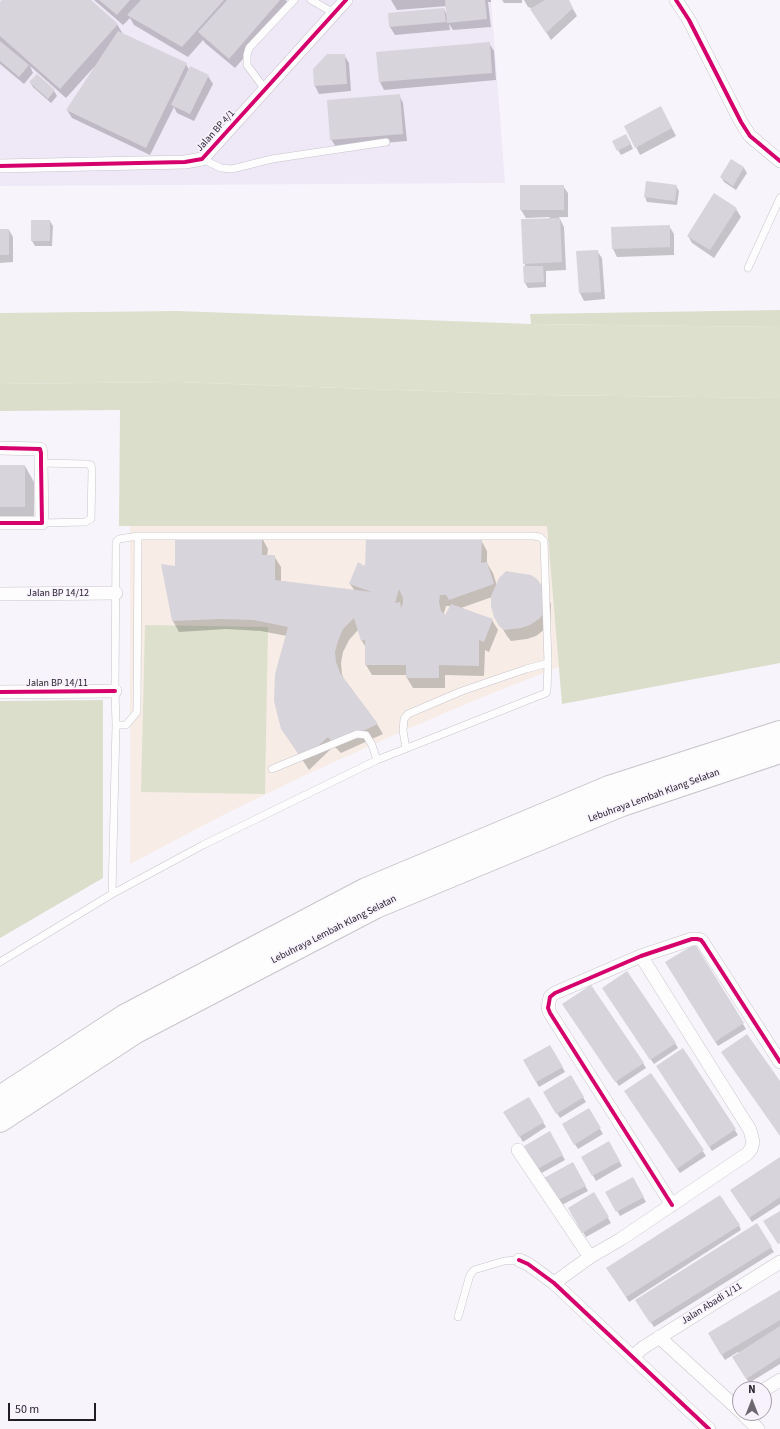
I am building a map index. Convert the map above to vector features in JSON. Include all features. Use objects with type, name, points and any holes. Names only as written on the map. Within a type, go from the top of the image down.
[{"type":"highway","name":"Lebuhraya Lembah Klang Selatan","points":[[0,1097],[124,1016],[366,889],[609,787],[780,732]]},
{"type":"highway","name":"Lebuhraya Lembah Klang Selatan","points":[[0,1120],[136,1032],[376,907],[622,805],[780,752]]},
{"type":"street","name":"Jalan BP 4/1","points":[[0,166],[185,162],[202,159],[264,88],[346,0]]},
{"type":"street","points":[[676,0],[689,20],[741,122],[750,136],[780,161]]},
{"type":"street","points":[[0,448],[40,449],[42,463],[42,523],[0,523]]},
{"type":"street","name":"Jalan BP 14/12","points":[[0,594],[116,593]]},
{"type":"street","name":"Jalan BP 14/11","points":[[0,692],[115,691]]},
{"type":"street","points":[[672,1205],[550,1013],[548,1008],[550,997],[555,993],[641,956],[692,939],[701,940],[780,1062]]},
{"type":"street","points":[[554,1283],[590,1257],[621,1239],[747,1154],[751,1149],[753,1142],[746,1123],[641,956]]},
{"type":"street","points":[[518,1150],[590,1257]]},
{"type":"street","points":[[520,1260],[554,1283],[709,1429]]},
{"type":"street","name":"Jalan Abadi 1/11","points":[[632,1357],[659,1337],[780,1262]]},
{"type":"street","points":[[659,1337],[732,1402]]},
{"type":"street","points":[[751,1421],[758,1429]]},
{"type":"lane","points":[[264,88],[247,65],[249,48],[294,0]]},
{"type":"lane","points":[[311,0],[334,13]]},
{"type":"lane","points":[[202,159],[220,168],[232,169],[272,160],[386,142]]},
{"type":"lane","points":[[748,268],[780,198]]},
{"type":"lane","points":[[42,463],[87,464],[91,465],[92,470],[91,519],[85,522],[42,523]]},
{"type":"lane","points":[[116,725],[126,725],[137,712],[138,536]]},
{"type":"lane","points":[[0,962],[112,894],[203,845],[377,760],[546,693],[548,663],[544,541],[540,537],[138,536],[119,539],[116,542],[116,725],[112,894]]},
{"type":"lane","points":[[406,748],[404,719],[408,714],[462,691],[548,663]]},
{"type":"lane","points":[[272,769],[357,734],[366,736],[372,745],[377,760]]},
{"type":"lane","points":[[458,1317],[470,1275],[474,1270],[504,1261],[520,1260]]},
{"type":"shaded area","points":[[0,0],[491,0],[505,183],[0,186]]},
{"type":"shaded area","points":[[130,526],[547,526],[559,667],[480,698],[312,772],[229,812],[130,864]]},
{"type":"green space","points":[[780,310],[780,327],[531,324],[530,314]]},
{"type":"green space","points":[[178,311],[531,324],[780,327],[780,398],[536,395],[177,382],[0,384],[0,313]]},
{"type":"green space","points":[[177,382],[536,395],[780,398],[780,663],[562,704],[547,526],[119,526],[120,410],[0,411],[0,384]]},
{"type":"green space","points":[[145,625],[268,627],[265,794],[141,792]]},
{"type":"green space","points":[[103,700],[103,878],[0,938],[0,701]]},
{"type":"building","points":[[2,0],[91,0],[118,24],[60,89],[0,36],[0,2]]},
{"type":"building","points":[[99,0],[130,0],[117,15]]},
{"type":"building","points":[[141,0],[224,0],[182,47],[127,15]]},
{"type":"building","points":[[227,0],[280,0],[229,59],[198,32]]},
{"type":"building","points":[[445,0],[485,0],[487,19],[447,23]]},
{"type":"building","points":[[545,0],[569,0],[573,8],[546,33],[530,9]]},
{"type":"building","points":[[444,8],[446,22],[389,27],[388,13]]},
{"type":"building","points":[[118,31],[187,63],[146,148],[66,110]]},
{"type":"building","points":[[0,41],[29,65],[19,77],[0,61]]},
{"type":"building","points":[[490,42],[492,73],[379,82],[376,52]]},
{"type":"building","points":[[327,54],[345,54],[347,84],[314,86],[313,69]]},
{"type":"building","points":[[190,66],[209,75],[190,114],[171,105]]},
{"type":"building","points":[[37,74],[55,90],[48,99],[29,82]]},
{"type":"building","points":[[400,94],[403,134],[330,140],[327,100]]},
{"type":"building","points":[[661,106],[672,128],[635,148],[624,126]]},
{"type":"building","points":[[626,134],[631,144],[617,151],[612,141]]},
{"type":"building","points":[[731,159],[744,167],[733,186],[720,177]]},
{"type":"building","points":[[646,181],[677,185],[675,201],[644,197]]},
{"type":"building","points":[[520,185],[564,185],[564,210],[520,210]]},
{"type":"building","points":[[714,193],[737,208],[710,250],[687,236]]},
{"type":"building","points":[[560,218],[562,262],[523,264],[521,219]]},
{"type":"building","points":[[31,220],[50,220],[50,241],[31,241]]},
{"type":"building","points":[[670,225],[670,247],[612,249],[611,227]]},
{"type":"building","points":[[0,229],[9,229],[9,255],[0,255]]},
{"type":"building","points":[[598,250],[601,292],[579,293],[576,251]]},
{"type":"building","points":[[523,266],[543,266],[544,282],[524,283]]},
{"type":"building","points":[[0,465],[25,465],[25,507],[0,507]]},
{"type":"building","points":[[175,537],[262,537],[262,555],[275,555],[275,580],[372,592],[349,584],[358,562],[365,566],[366,539],[482,539],[481,563],[487,562],[494,584],[449,600],[446,595],[440,595],[439,602],[441,611],[445,615],[451,604],[493,619],[484,642],[479,640],[479,666],[439,665],[439,678],[406,678],[406,665],[365,665],[365,640],[361,641],[354,618],[343,629],[338,641],[335,652],[336,662],[340,673],[378,724],[334,744],[328,737],[303,760],[281,729],[274,701],[275,674],[288,627],[254,620],[220,619],[172,621],[161,564],[175,566]],"holes":[[[399,589],[403,598],[403,603],[401,608],[400,602],[395,603]]]},
{"type":"building","points":[[506,571],[531,575],[537,579],[542,586],[545,612],[539,619],[530,625],[521,628],[504,630],[499,626],[494,617],[491,606],[491,596],[499,578]]},
{"type":"building","points":[[695,944],[744,1023],[715,1042],[665,962]]},
{"type":"building","points":[[627,971],[676,1043],[650,1060],[602,988]]},
{"type":"building","points":[[591,985],[644,1063],[615,1082],[562,1004]]},
{"type":"building","points":[[747,1034],[780,1081],[780,1136],[721,1052]]},
{"type":"building","points":[[550,1045],[563,1067],[536,1082],[523,1060]]},
{"type":"building","points":[[683,1048],[736,1129],[709,1147],[656,1066]]},
{"type":"building","points":[[651,1073],[704,1150],[677,1169],[624,1091]]},
{"type":"building","points":[[571,1075],[584,1097],[556,1114],[543,1092]]},
{"type":"building","points":[[529,1097],[544,1122],[519,1137],[503,1112]]},
{"type":"building","points":[[589,1108],[601,1128],[574,1145],[562,1124]]},
{"type":"building","points":[[550,1131],[563,1155],[537,1169],[524,1146]]},
{"type":"building","points":[[609,1141],[620,1161],[592,1176],[581,1157]]},
{"type":"building","points":[[780,1157],[780,1197],[749,1218],[730,1190]]},
{"type":"building","points":[[573,1162],[586,1186],[556,1201],[544,1178]]},
{"type":"building","points":[[633,1177],[644,1197],[616,1212],[605,1192]]},
{"type":"building","points":[[594,1192],[609,1217],[582,1233],[568,1208]]},
{"type":"building","points":[[720,1195],[740,1225],[626,1297],[606,1268]]},
{"type":"building","points":[[780,1211],[780,1243],[778,1244],[763,1221]]},
{"type":"building","points":[[757,1223],[772,1247],[650,1323],[635,1300]]},
{"type":"building","points":[[780,1290],[780,1320],[721,1355],[708,1333]]},
{"type":"building","points":[[780,1326],[780,1357],[746,1379],[732,1357]]},
{"type":"cycle path","points":[[0,166],[185,162],[202,159],[346,0]]},
{"type":"cycle path","points":[[676,0],[689,20],[741,122],[750,136],[780,161]]},
{"type":"cycle path","points":[[0,448],[40,449],[42,523],[0,523]]},
{"type":"cycle path","points":[[0,692],[115,691]]},
{"type":"cycle path","points":[[672,1205],[550,1013],[548,1008],[550,997],[555,993],[641,956],[692,939],[701,940],[780,1062]]},
{"type":"cycle path","points":[[519,1260],[528,1264],[554,1283],[709,1429]]}]
